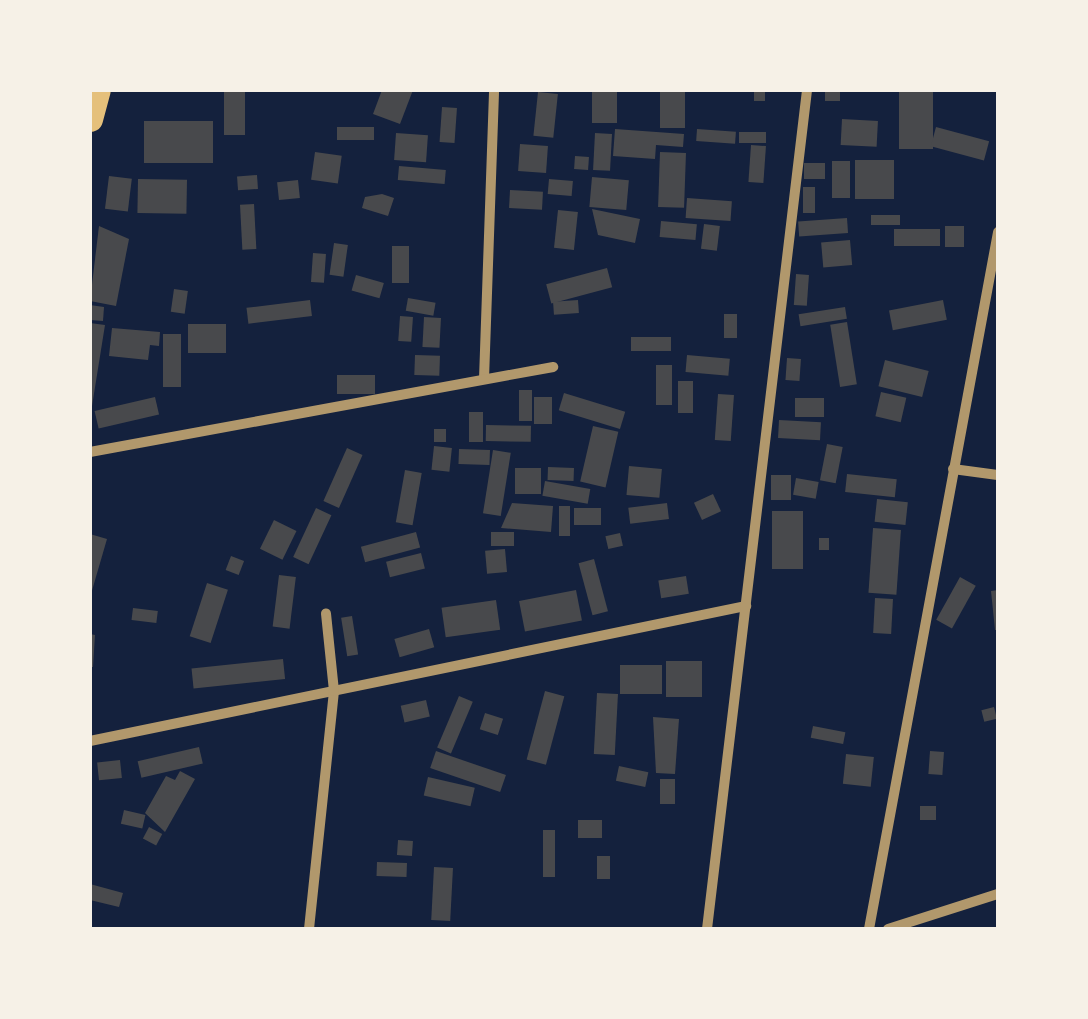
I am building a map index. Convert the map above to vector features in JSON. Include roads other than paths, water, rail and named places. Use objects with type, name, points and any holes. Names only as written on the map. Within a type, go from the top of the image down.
[{"type":"main road","points":[[90,119],[98,90]]},
{"type":"street","points":[[484,379],[494,90]]},
{"type":"street","points":[[707,929],[807,90]]},
{"type":"street","points":[[869,929],[998,232]]},
{"type":"street","points":[[90,452],[553,367]]},
{"type":"street","points":[[953,469],[998,474]]},
{"type":"street","points":[[90,741],[746,606]]},
{"type":"street","points":[[309,929],[334,691],[326,613]]},
{"type":"street","points":[[888,929],[997,897]]}]
